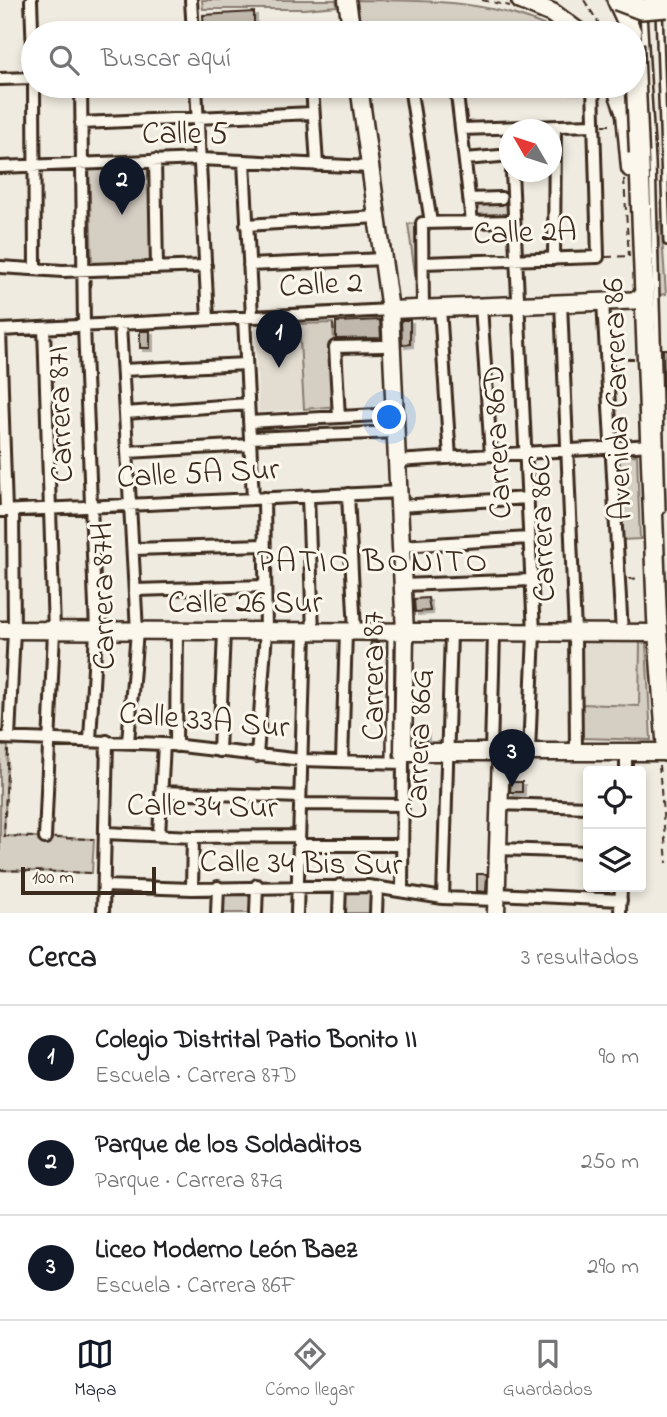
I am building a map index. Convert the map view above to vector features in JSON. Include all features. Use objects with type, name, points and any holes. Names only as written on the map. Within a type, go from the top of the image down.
[{"type":"highway","points":[[617,0],[641,9],[667,7]]},
{"type":"main road","points":[[521,0],[552,13],[563,21]]},
{"type":"main road","points":[[617,0],[627,21]]},
{"type":"main road","points":[[620,98],[628,124],[633,200],[645,277]]},
{"type":"main road","name":"Avenida Carrera 86","points":[[636,98],[667,752]]},
{"type":"street","points":[[31,0],[32,21]]},
{"type":"street","points":[[191,0],[192,21]]},
{"type":"street","points":[[347,0],[350,21]]},
{"type":"street","points":[[0,79],[21,78]]},
{"type":"street","points":[[34,98],[37,166],[35,270]]},
{"type":"street","name":"Carrera 87I","points":[[80,98],[84,326],[96,631],[90,740]]},
{"type":"street","points":[[197,98],[208,319]]},
{"type":"street","points":[[312,98],[317,165]]},
{"type":"street","name":"Carrera 87","points":[[361,98],[390,310],[403,586],[398,633],[402,890]]},
{"type":"street","points":[[411,98],[427,223],[423,264],[450,458]]},
{"type":"street","points":[[458,98],[472,222]]},
{"type":"street","points":[[593,98],[598,257]]},
{"type":"street","points":[[81,122],[313,113]]},
{"type":"street","points":[[562,127],[594,125]]},
{"type":"street","points":[[461,129],[499,129]]},
{"type":"street","points":[[464,159],[499,156]]},
{"type":"street","name":"Calle 5","points":[[0,167],[200,159],[370,167]]},
{"type":"street","points":[[155,160],[157,268]]},
{"type":"street","points":[[244,161],[248,265],[248,404],[250,442],[264,545],[265,586],[266,632],[257,756]]},
{"type":"street","name":"Carrera 86D","points":[[512,182],[534,633],[529,752]]},
{"type":"street","points":[[554,259],[555,182]]},
{"type":"street","points":[[469,199],[501,198]]},
{"type":"street","points":[[246,225],[377,217]]},
{"type":"street","points":[[427,223],[514,221]]},
{"type":"street","name":"Calle 2A","points":[[423,264],[598,257]]},
{"type":"street","points":[[248,265],[383,259]]},
{"type":"street","points":[[0,267],[84,270],[206,266]]},
{"type":"street","name":"Calle 2","points":[[0,330],[645,300]]},
{"type":"street","points":[[603,301],[622,633]]},
{"type":"street","name":"Carrera 86C","points":[[561,303],[575,633],[576,752]]},
{"type":"street","points":[[481,306],[491,455]]},
{"type":"street","name":"Carrera 87H","points":[[120,324],[137,631],[128,742]]},
{"type":"street","points":[[44,328],[54,631],[45,838]]},
{"type":"street","points":[[0,330],[6,511],[4,738]]},
{"type":"street","points":[[339,417],[335,347],[382,346]]},
{"type":"street","points":[[123,370],[246,363]]},
{"type":"street","points":[[125,413],[248,404]]},
{"type":"street","points":[[249,422],[395,414]]},
{"type":"street","points":[[128,452],[396,432]]},
{"type":"street","points":[[397,461],[651,445]]},
{"type":"street","points":[[342,761],[351,632],[348,494]]},
{"type":"street","name":"Calle 5A Sur","points":[[6,511],[348,494],[399,499],[527,498]]},
{"type":"street","points":[[297,913],[309,632],[308,496]]},
{"type":"street","points":[[401,546],[530,538]]},
{"type":"street","points":[[133,548],[264,545]]},
{"type":"street","points":[[403,586],[531,580]]},
{"type":"street","points":[[136,590],[265,586]]},
{"type":"street","name":"Calle 26 Sur","points":[[7,630],[622,633],[663,639]]},
{"type":"street","points":[[159,835],[161,792],[170,745],[177,631]]},
{"type":"street","points":[[219,751],[224,632]]},
{"type":"street","name":"Carrera 86G","points":[[443,898],[451,633]]},
{"type":"street","points":[[494,633],[499,804],[496,902]]},
{"type":"street","name":"Calle 33A Sur","points":[[4,738],[128,742],[302,760],[342,761],[399,759],[447,752],[667,752]]},
{"type":"street","points":[[103,913],[107,741]]},
{"type":"street","points":[[626,752],[626,766]]},
{"type":"street","points":[[161,792],[402,806]]},
{"type":"street","points":[[499,804],[583,807]]},
{"type":"street","name":"Calle 34 Sur","points":[[105,832],[402,845]]},
{"type":"street","points":[[192,889],[193,837]]},
{"type":"street","points":[[498,849],[583,852]]},
{"type":"street","points":[[256,913],[257,885]]},
{"type":"street","name":"Calle 34 Bis Sur","points":[[103,886],[192,889],[257,885],[340,885],[496,902],[621,900]]},
{"type":"street","points":[[339,913],[340,885]]},
{"type":"street","points":[[217,913],[218,887]]},
{"type":"street","points":[[376,913],[377,887]]},
{"type":"street","points":[[620,913],[621,892]]},
{"type":"lane","points":[[639,0],[644,21]]},
{"type":"lane","points":[[660,0],[658,29],[667,242]]},
{"type":"lane","points":[[646,30],[662,524]]},
{"type":"lane","points":[[663,550],[663,639]]},
{"type":"path","points":[[584,0],[597,21]]},
{"type":"path","points":[[594,125],[620,124]]},
{"type":"path","points":[[624,178],[630,263]]},
{"type":"path","name":"Calle 2A","points":[[598,257],[629,256]]},
{"type":"path","points":[[333,313],[335,347]]},
{"type":"path","points":[[607,360],[639,358]]},
{"type":"path","points":[[619,579],[646,578]]},
{"type":"path","points":[[4,738],[4,836]]},
{"type":"path","points":[[0,825],[5,826]]},
{"type":"path","points":[[0,870],[104,874]]},
{"type":"shaded area","points":[[202,0],[336,0],[337,6],[304,9],[203,9]]},
{"type":"shaded area","points":[[357,0],[460,4],[511,13],[535,21],[360,21]]},
{"type":"shaded area","points":[[152,166],[155,263],[92,265],[89,168]]},
{"type":"shaded area","points":[[508,201],[509,216],[476,219],[475,203]]},
{"type":"shaded area","points":[[661,221],[666,294],[658,295],[659,222]]},
{"type":"shaded area","points":[[419,223],[419,301],[408,224]]},
{"type":"shaded area","points":[[333,323],[338,406],[304,409],[299,324]]},
{"type":"shaded area","points":[[299,324],[304,409],[259,412],[255,327]]},
{"type":"shaded area","points":[[637,455],[640,539],[622,540],[619,456]]},
{"type":"shaded area","points":[[582,640],[640,642],[639,706],[581,704]]},
{"type":"shaded area","points":[[640,642],[646,643],[651,740],[581,738],[581,704],[639,706]]},
{"type":"shaded area","points":[[0,746],[8,746],[4,836],[94,839],[92,873],[0,870]]},
{"type":"shaded area","points":[[344,890],[375,891],[374,913],[343,913]]},
{"type":"shaded area","points":[[222,892],[253,893],[252,913],[221,913]]},
{"type":"building","points":[[254,12],[254,21],[203,21],[203,15]]},
{"type":"building","points":[[380,320],[381,338],[336,339],[336,322]]},
{"type":"building","points":[[401,320],[410,320],[410,344],[402,345]]},
{"type":"building","points":[[140,331],[150,331],[150,348],[140,348]]},
{"type":"building","points":[[663,349],[667,349],[667,386],[664,387]]},
{"type":"building","points":[[428,598],[430,611],[415,612],[414,599]]},
{"type":"building","points":[[371,642],[382,644],[380,655],[369,653]]},
{"type":"building","points":[[414,731],[426,731],[426,741],[414,741]]},
{"type":"building","points":[[511,782],[522,782],[522,792],[510,792]]},
{"type":"building","points":[[477,874],[487,874],[486,892],[477,891]]},
{"type":"place","name":"Parque de los Soldaditos","points":[[122,215]]},
{"type":"place","name":"Colegio Distrital Patio Bonito II","points":[[279,368]]},
{"type":"place","name":"Liceo Moderno León Baez","points":[[512,787]]},
{"type":"district","name":"PATIO BONITO","points":[[373,563]]}]
